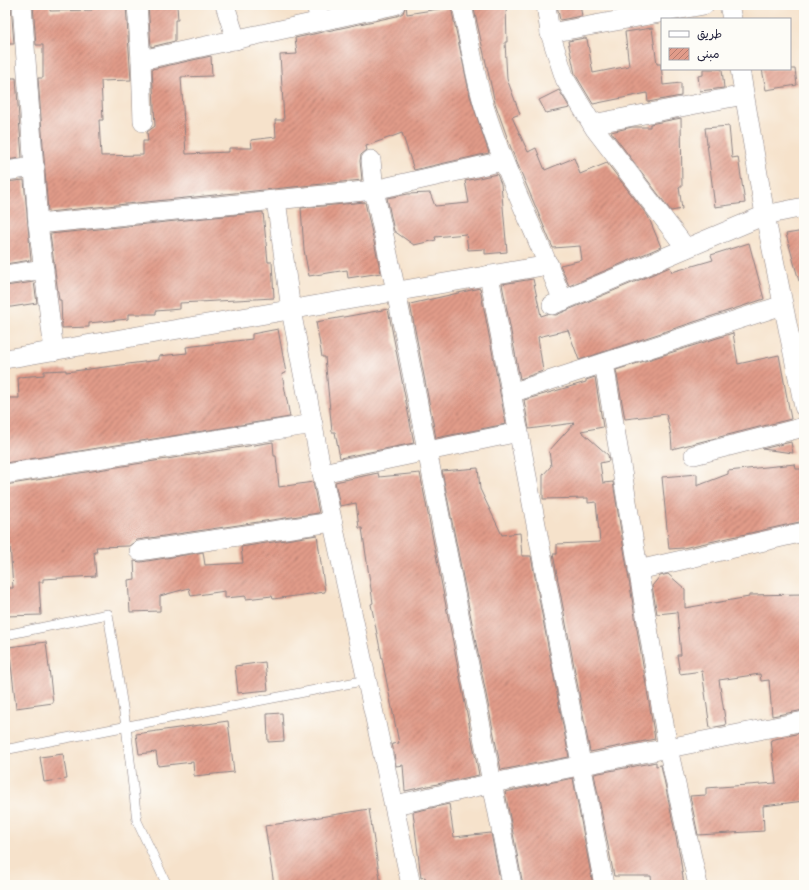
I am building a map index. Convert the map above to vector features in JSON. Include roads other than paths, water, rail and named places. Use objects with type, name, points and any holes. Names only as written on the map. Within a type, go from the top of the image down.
[{"type":"street","points":[[22,5],[35,166],[38,224],[54,351]]},
{"type":"street","points":[[137,5],[143,122]]},
{"type":"street","points":[[225,5],[236,40]]},
{"type":"street","points":[[462,5],[484,105],[522,207],[549,265],[557,303],[765,215],[804,207]]},
{"type":"street","points":[[546,5],[550,33],[565,79],[592,124],[686,248]]},
{"type":"street","points":[[550,33],[704,5]]},
{"type":"street","points":[[729,5],[732,18]]},
{"type":"street","points":[[141,60],[236,40],[318,13],[387,6]]},
{"type":"street","points":[[740,70],[765,215],[804,407]]},
{"type":"street","points":[[592,124],[744,96]]},
{"type":"street","points":[[371,160],[374,190],[396,291],[512,885]]},
{"type":"street","points":[[38,224],[374,190],[504,161]]},
{"type":"street","points":[[5,172],[35,166]]},
{"type":"street","points":[[276,200],[291,310],[322,472],[395,805],[411,885]]},
{"type":"street","points":[[5,359],[549,265]]},
{"type":"street","points":[[5,275],[44,269]]},
{"type":"street","points":[[489,275],[583,765],[604,885]]},
{"type":"street","points":[[512,393],[783,304]]},
{"type":"street","points":[[604,362],[668,748],[698,885]]},
{"type":"street","points":[[5,474],[313,424]]},
{"type":"street","points":[[694,455],[804,427]]},
{"type":"street","points":[[322,472],[519,432]]},
{"type":"street","points":[[139,551],[332,522]]},
{"type":"street","points":[[638,570],[804,532]]},
{"type":"street","points":[[395,805],[493,782],[804,720]]},
{"type":"lane","points":[[5,635],[108,614],[126,726],[137,821],[167,885]]},
{"type":"lane","points":[[9,749],[367,680]]}]
